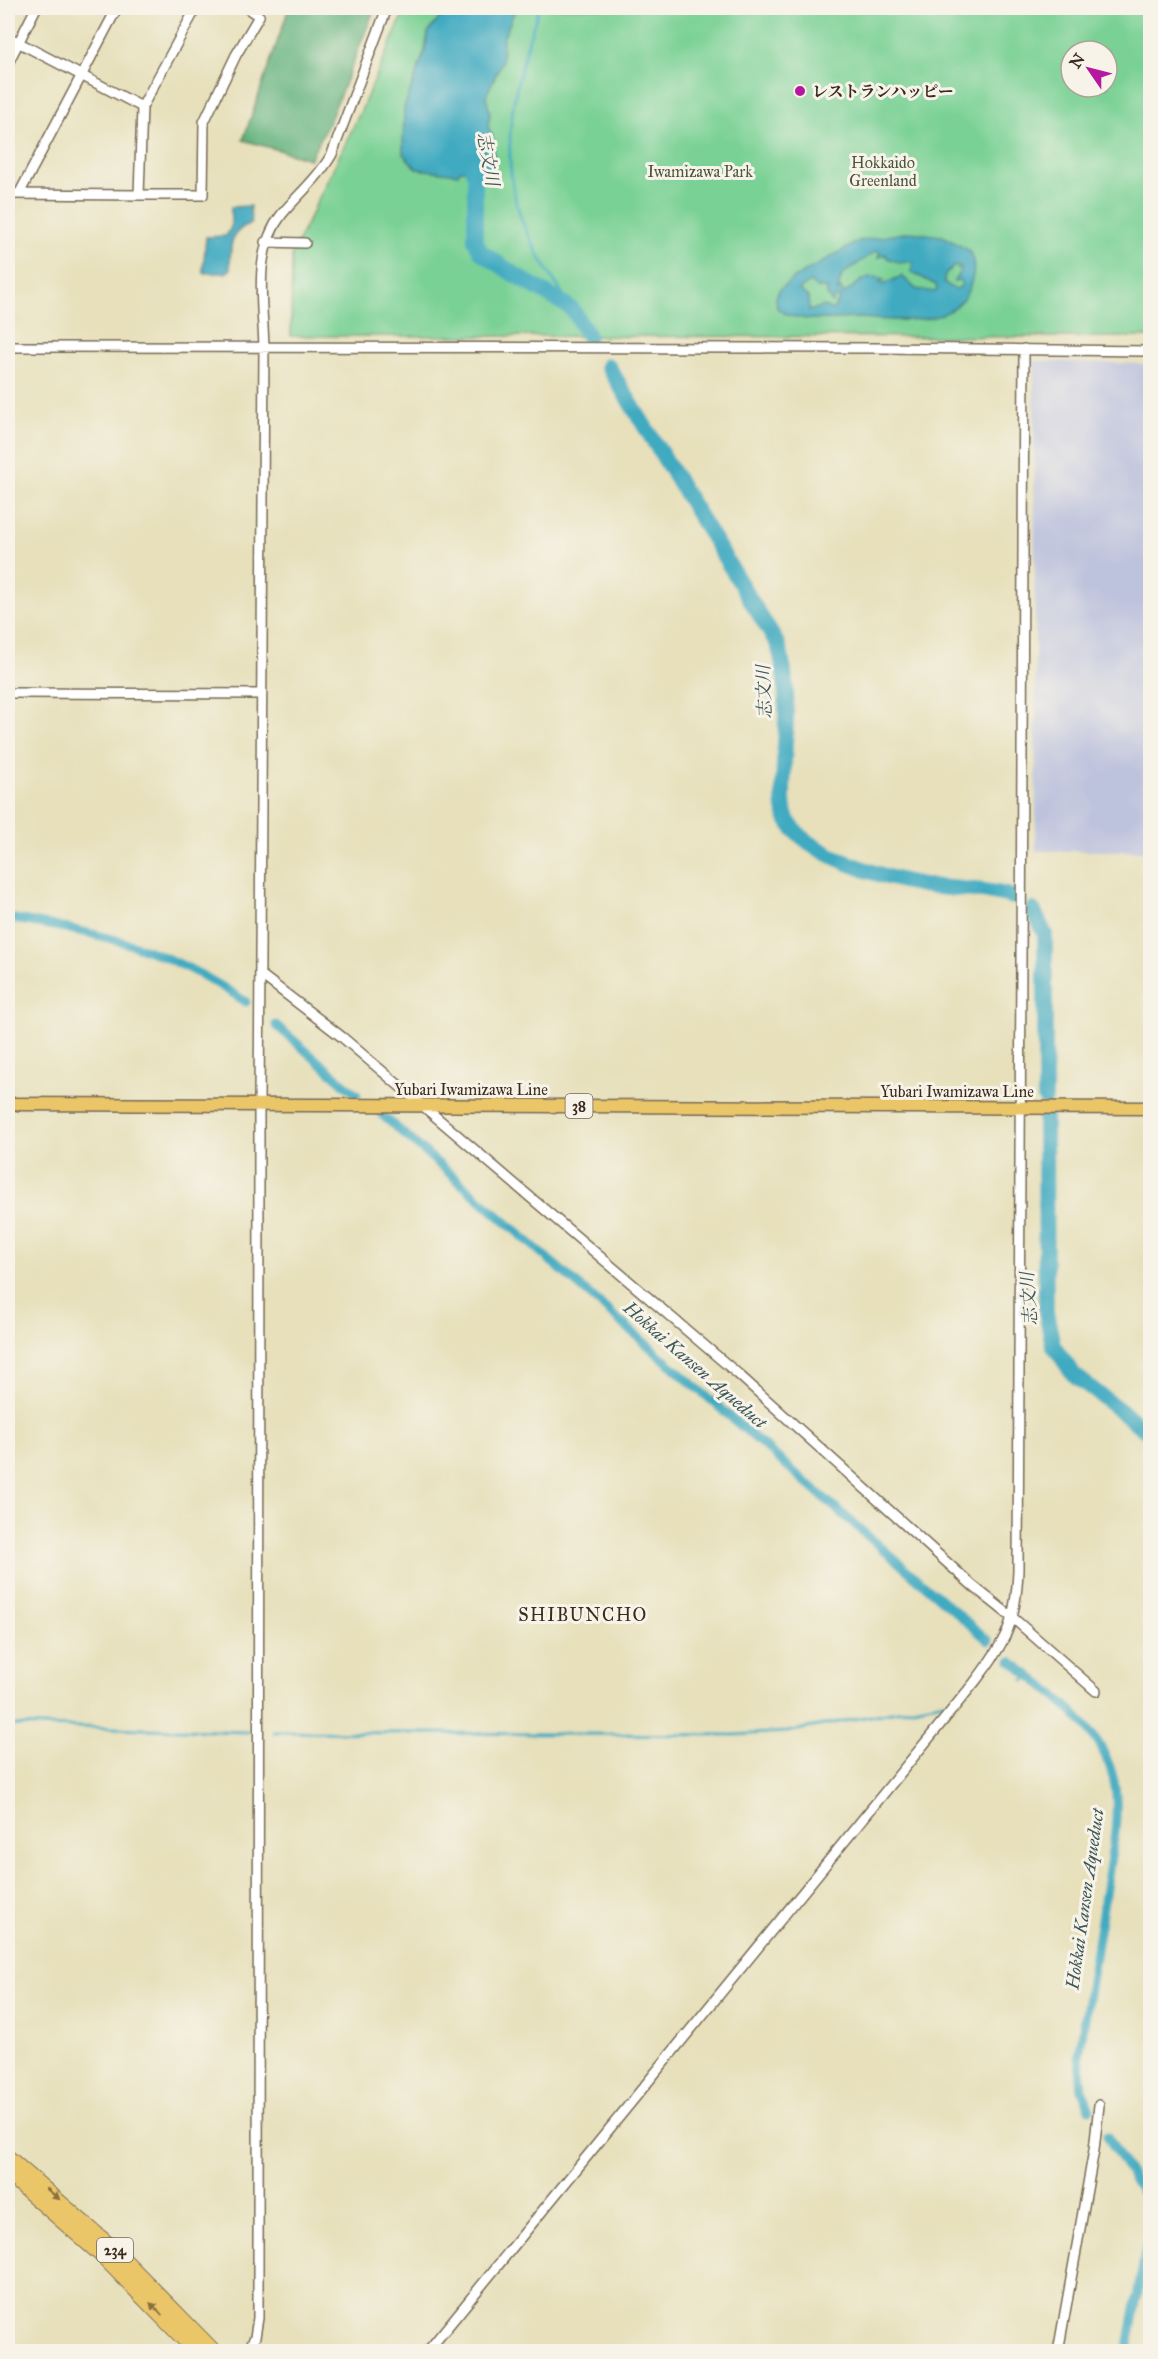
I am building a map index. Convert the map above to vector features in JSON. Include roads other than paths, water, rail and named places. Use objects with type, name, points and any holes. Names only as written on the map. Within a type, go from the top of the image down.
[{"type":"highway","name":"234","points":[[8,2157],[112,2247],[215,2352]]},
{"type":"highway","name":"234","points":[[8,2174],[120,2272],[196,2352]]},
{"type":"main road","name":"Yubari Iwamizawa Line","points":[[8,1104],[1150,1108]]},
{"type":"street","points":[[8,63],[36,8]]},
{"type":"street","points":[[19,194],[117,8]]},
{"type":"street","points":[[139,195],[142,107],[196,8]]},
{"type":"street","points":[[8,194],[203,195],[204,122],[236,55],[259,16],[247,8]]},
{"type":"street","points":[[248,2352],[255,2337],[258,2318],[259,1105],[264,348],[262,259],[265,243],[275,224],[325,167],[332,153],[387,8]]},
{"type":"street","points":[[8,37],[142,107]]},
{"type":"street","points":[[265,243],[305,243]]},
{"type":"street","points":[[8,347],[1150,351]]},
{"type":"street","points":[[427,2352],[974,1683],[1001,1648],[1013,1618],[1018,1570],[1024,350]]},
{"type":"street","points":[[8,693],[262,694]]},
{"type":"street","points":[[260,974],[333,1030],[729,1366],[973,1586],[1096,1691]]},
{"type":"street","points":[[1058,2352],[1094,2150],[1099,2105]]},
{"type":"water","points":[[448,8],[516,8],[503,39],[502,61],[486,96],[490,113],[488,127],[492,135],[494,157],[492,166],[486,174],[481,172],[480,177],[468,174],[466,170],[460,170],[458,174],[417,169],[403,154],[404,108],[425,50],[428,32]]},
{"type":"water","points":[[250,206],[251,223],[238,231],[232,242],[230,270],[225,273],[205,273],[203,270],[206,237],[226,236],[231,227],[231,207]]},
{"type":"water","points":[[909,232],[942,236],[970,251],[973,271],[968,291],[948,312],[919,320],[804,319],[784,313],[777,308],[776,297],[779,290],[794,278],[859,241]],"holes":[[[876,251],[880,252],[878,258],[886,254],[887,258],[900,263],[913,261],[911,272],[936,285],[937,289],[935,292],[916,289],[902,276],[882,285],[879,282],[884,280],[878,277],[867,278],[843,294],[841,288],[837,292],[842,275]],[[956,265],[958,269],[960,266],[962,268],[954,281],[960,280],[962,285],[955,290],[944,282],[945,274]],[[810,282],[817,288],[827,288],[827,294],[832,303],[835,297],[840,298],[833,310],[824,306],[809,311],[808,297],[799,290]]]},
{"type":"waterway","points":[[539,8],[523,59],[512,112],[510,165],[514,192],[526,230],[544,265],[573,310]]},
{"type":"waterway","name":"志文川","points":[[467,154],[475,176],[475,240],[481,252],[573,310],[588,336]]},
{"type":"waterway","name":"志文川","points":[[608,366],[778,645],[785,681],[783,795],[788,821],[812,844],[830,855],[869,871],[923,885],[992,892],[1014,897]]},
{"type":"waterway","name":"志文川","points":[[1033,910],[1045,934],[1045,1098]]},
{"type":"waterway","name":"Hokkai Kansen Aqueduct","points":[[8,918],[74,930],[132,945],[188,968],[246,1002]]},
{"type":"waterway","name":"Hokkai Kansen Aqueduct","points":[[276,1025],[357,1095]]},
{"type":"waterway","name":"Hokkai Kansen Aqueduct","points":[[381,1114],[989,1641]]},
{"type":"waterway","name":"志文川","points":[[1045,1117],[1046,1312],[1053,1345],[1073,1374],[1150,1434]]},
{"type":"waterway","name":"Hokkai Kansen Aqueduct","points":[[1011,1661],[1063,1703],[1092,1734],[1104,1753],[1112,1773],[1116,1795],[1115,1832],[1079,2056],[1082,2090],[1090,2109]]},
{"type":"waterway","name":"Hokkai Kansen Aqueduct","points":[[1024,1680],[1030,1676]]},
{"type":"waterway","points":[[274,1732],[734,1735],[787,1732],[944,1702]]},
{"type":"waterway","points":[[8,1725],[249,1732]]},
{"type":"waterway","name":"Hokkai Kansen Aqueduct","points":[[1107,2136],[1143,2195],[1150,2227],[1127,2352]]},
{"type":"place","name":"レストランハッピー","points":[[800,91]]},
{"type":"district","name":"SHIBUNCHO","points":[[583,1615]]},
{"type":"park label","name":"Iwamizawa Park","points":[[700,171]]},
{"type":"park label","name":"Hokkaido Greenland","points":[[883,171]]}]
